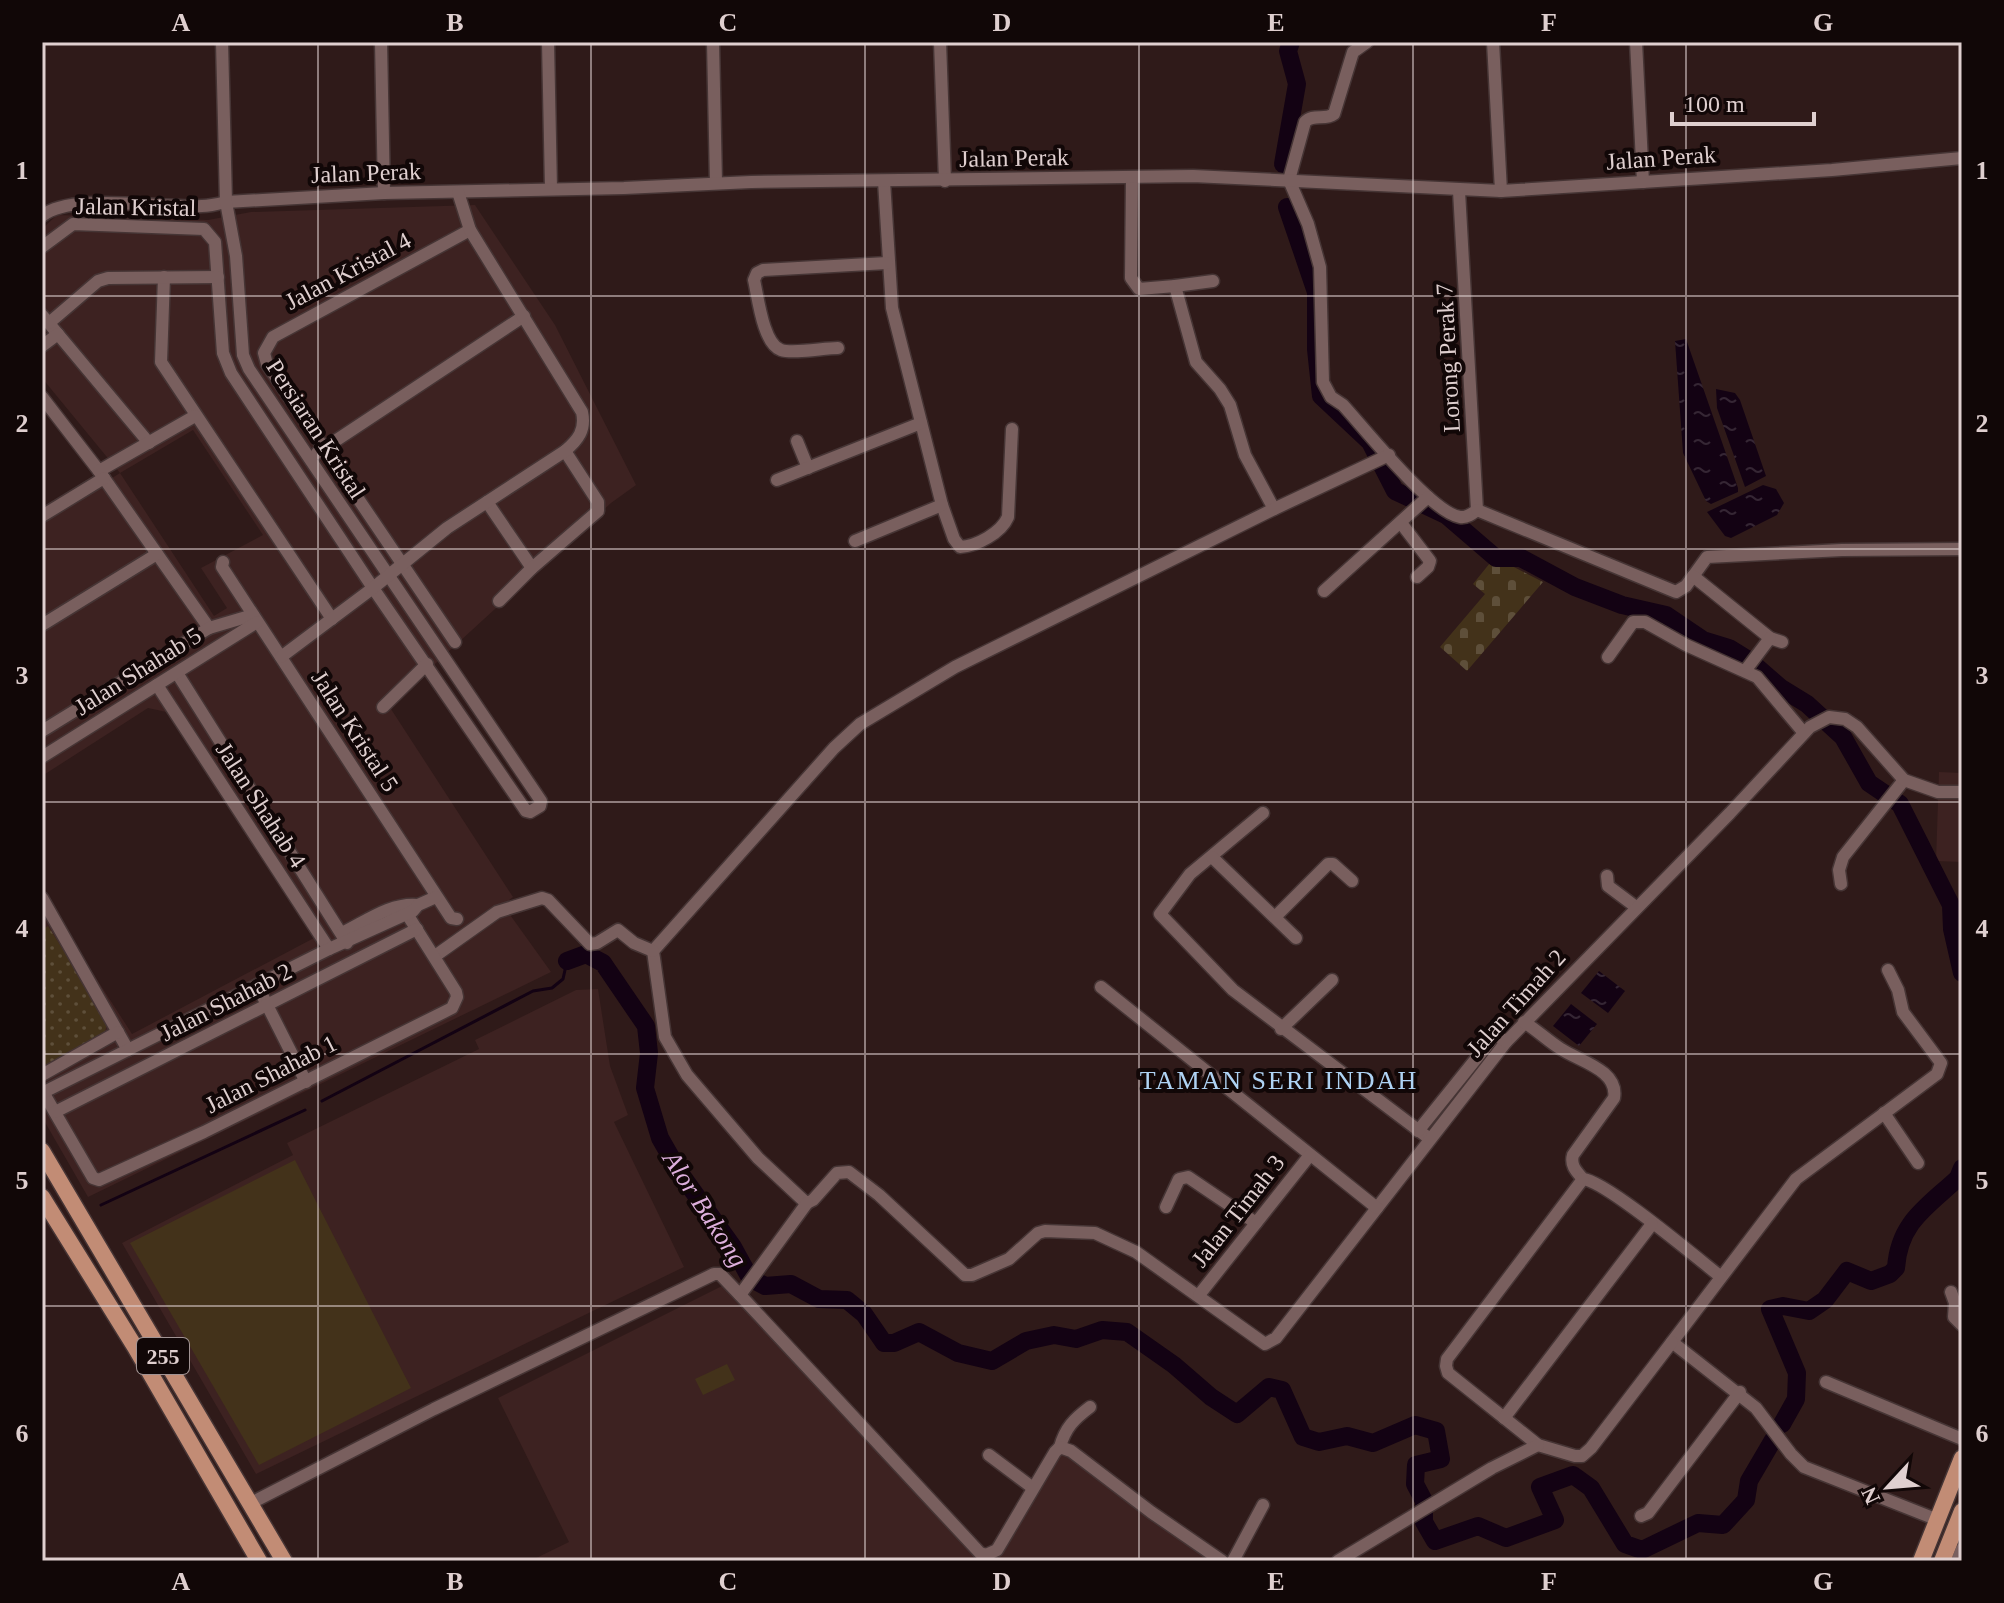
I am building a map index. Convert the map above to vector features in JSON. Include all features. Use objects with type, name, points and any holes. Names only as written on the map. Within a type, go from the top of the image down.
[{"type":"main road","name":"255","points":[[42,1151],[284,1561]]},
{"type":"main road","name":"255","points":[[42,1197],[135,1347],[259,1561]]},
{"type":"main road","points":[[1921,1561],[1962,1458]]},
{"type":"main road","points":[[1942,1561],[1962,1511]]},
{"type":"street","points":[[222,42],[226,202]]},
{"type":"street","points":[[381,42],[384,193]]},
{"type":"street","points":[[548,42],[551,189]]},
{"type":"street","points":[[713,42],[716,183]]},
{"type":"street","points":[[940,42],[945,181]]},
{"type":"street","points":[[1367,42],[1353,52],[1334,114],[1325,118],[1312,117],[1305,122],[1289,180],[1314,240],[1322,281],[1323,382],[1331,397],[1343,405],[1383,459],[1427,499],[1450,513],[1472,513],[1670,592],[1682,591],[1707,557],[1842,550],[1962,549]]},
{"type":"street","points":[[1493,42],[1501,191]]},
{"type":"street","points":[[1636,42],[1643,182]]},
{"type":"street","name":"Jalan Perak","points":[[226,202],[384,193],[716,183],[1193,176],[1501,191],[1832,170],[1962,158]]},
{"type":"street","points":[[1132,178],[1131,278],[1139,289],[1213,281]]},
{"type":"street","points":[[884,181],[892,308],[942,505],[960,547],[971,545],[1000,530],[1010,509],[1012,429]]},
{"type":"street","name":"Lorong Perak 7","points":[[1459,191],[1472,513]]},
{"type":"street","points":[[281,657],[447,528],[565,451],[580,436],[584,421],[582,412],[470,230],[458,192]]},
{"type":"street","name":"Jalan Kristal","points":[[42,216],[56,207],[79,204],[202,206],[226,202]]},
{"type":"street","name":"Persiaran Kristal","points":[[226,202],[236,256],[243,355],[249,369],[541,801],[540,806],[526,811],[427,664]]},
{"type":"street","points":[[73,224],[79,204]]},
{"type":"street","name":"Jalan Kristal","points":[[42,247],[73,224],[204,229],[215,242],[224,357]]},
{"type":"street","name":"Jalan Kristal 4","points":[[323,449],[267,364],[264,353],[273,337],[470,230]]},
{"type":"street","points":[[838,348],[783,351],[773,345],[767,336],[755,275],[763,270],[887,263]]},
{"type":"street","points":[[164,277],[161,362],[332,619]]},
{"type":"street","points":[[149,443],[46,319],[98,281],[108,278],[218,277]]},
{"type":"street","points":[[1175,286],[1196,362],[1230,405],[1245,455],[1274,509]]},
{"type":"street","points":[[309,459],[524,316]]},
{"type":"street","points":[[42,346],[58,334]]},
{"type":"street","points":[[243,355],[224,357],[373,588],[427,664],[383,707]]},
{"type":"street","points":[[42,397],[102,474],[209,628]]},
{"type":"street","points":[[42,516],[149,443],[195,416]]},
{"type":"street","points":[[777,480],[921,423]]},
{"type":"street","points":[[797,441],[808,468]]},
{"type":"street","points":[[323,449],[455,642]]},
{"type":"street","points":[[499,601],[598,511],[599,507],[565,451]]},
{"type":"street","points":[[807,1203],[758,1158],[687,1075],[665,1037],[653,951],[834,748],[860,724],[955,667],[1274,509],[1383,459]]},
{"type":"street","points":[[1324,591],[1427,499]]},
{"type":"street","points":[[487,502],[532,568]]},
{"type":"street","points":[[855,541],[942,505]]},
{"type":"street","points":[[1401,523],[1430,561],[1417,577]]},
{"type":"street","points":[[42,625],[157,554]]},
{"type":"street","name":"Jalan Kristal 5","points":[[223,562],[222,567],[436,897],[451,918],[457,919]]},
{"type":"street","points":[[1693,576],[1776,640],[1750,666]]},
{"type":"street","points":[[42,731],[209,628],[255,618]]},
{"type":"street","name":"Jalan Shahab 5","points":[[42,757],[177,673],[255,618]]},
{"type":"street","points":[[1608,657],[1633,622],[1638,621],[1750,666],[1804,733]]},
{"type":"street","points":[[177,673],[345,938]]},
{"type":"street","name":"Jalan Shahab 4","points":[[157,685],[329,949]]},
{"type":"street","name":"Jalan Timah 2","points":[[1199,1295],[1259,1342],[1265,1344],[1276,1338],[1506,1042],[1804,733],[1823,719],[1841,717],[1857,727],[1904,780]]},
{"type":"street","points":[[1841,884],[1839,870],[1843,857],[1904,780],[1938,792],[1962,792]]},
{"type":"street","points":[[1263,813],[1190,874],[1160,914],[1233,990],[1430,1139]]},
{"type":"street","points":[[1212,857],[1296,938]]},
{"type":"street","points":[[1275,917],[1328,864],[1333,864],[1352,881]]},
{"type":"street","points":[[1607,876],[1608,886],[1636,907]]},
{"type":"street","points":[[345,938],[407,914],[436,897]]},
{"type":"street","points":[[42,898],[48,919],[128,1050]]},
{"type":"street","points":[[435,956],[497,912],[542,898],[548,900],[590,944],[618,930],[634,943],[653,951]]},
{"type":"street","points":[[55,1112],[42,1092],[329,949],[392,908],[418,905]]},
{"type":"street","name":"Jalan Shahab 1","points":[[55,1112],[93,1178],[99,1180],[306,1082],[452,1008],[456,1003],[456,992],[407,914]]},
{"type":"street","name":"Jalan Shahab 2","points":[[55,1112],[417,929]]},
{"type":"street","points":[[1583,1179],[1447,1359],[1446,1366],[1448,1373],[1538,1445],[1575,1456],[1587,1453],[1796,1179],[1937,1074],[1941,1063],[1903,1012],[1898,990],[1888,970]]},
{"type":"street","points":[[1281,1029],[1332,980]]},
{"type":"street","points":[[257,985],[306,1082]]},
{"type":"street","points":[[1101,987],[1377,1208]]},
{"type":"street","points":[[1524,1022],[1561,1050],[1596,1068],[1616,1088],[1614,1098],[1573,1155],[1573,1166],[1583,1179],[1592,1180],[1721,1277]]},
{"type":"street","points":[[42,1075],[118,1032]]},
{"type":"street","points":[[1418,1131],[1496,1034],[1506,1042]]},
{"type":"street","points":[[1884,1113],[1918,1163]]},
{"type":"street","name":"Jalan Timah 3","points":[[1199,1295],[1310,1155]]},
{"type":"street","points":[[743,1291],[807,1203],[837,1173],[849,1172],[879,1195],[965,1275],[1009,1259],[1038,1233],[1095,1233],[1136,1252],[1199,1295]]},
{"type":"street","points":[[1166,1207],[1179,1179],[1188,1177],[1256,1223]]},
{"type":"street","points":[[1504,1418],[1652,1224]]},
{"type":"street","points":[[251,1503],[434,1409],[707,1276],[720,1274],[743,1291],[980,1553],[986,1555],[997,1550],[1060,1447],[1073,1419],[1090,1407]]},
{"type":"street","points":[[1951,1292],[1955,1303],[1954,1317],[1962,1325]]},
{"type":"street","points":[[1672,1342],[1740,1392],[1804,1467],[1938,1520]]},
{"type":"street","points":[[1826,1382],[1962,1439]]},
{"type":"street","points":[[1641,1516],[1648,1513],[1740,1392]]},
{"type":"street","points":[[1338,1561],[1492,1468],[1538,1445]]},
{"type":"street","points":[[1060,1447],[1071,1451],[1222,1561]]},
{"type":"street","points":[[989,1455],[1033,1488]]},
{"type":"street","points":[[1233,1561],[1263,1505]]},
{"type":"street","points":[[1957,1561],[1962,1549]]},
{"type":"shaded area","points":[[475,205],[555,325],[636,485],[611,503],[389,706],[513,897],[503,905],[551,972],[88,1197],[42,1117],[42,894],[132,1034],[314,938],[171,713],[148,708],[42,776],[42,522],[120,473],[42,378],[42,229],[57,215],[208,220],[251,212]],"holes":[[[193,430],[263,535],[201,568],[227,608],[214,616],[120,473]]]},
{"type":"shaded area","points":[[1939,772],[1962,773],[1962,862],[1936,861]]},
{"type":"shaded area","points":[[598,989],[610,1066],[628,1115],[614,1122],[684,1267],[256,1474],[122,1243],[293,1155],[287,1143],[479,1049],[475,1040],[576,990]]},
{"type":"shaded area","points":[[732,1281],[951,1528],[988,1561],[530,1561],[569,1542],[498,1398]]},
{"type":"shaded area","points":[[1061,1448],[1226,1561],[994,1561]]},
{"type":"green space","points":[[1490,563],[1499,566],[1508,564],[1543,582],[1467,671],[1440,647],[1485,594],[1473,584]]},
{"type":"green space","points":[[48,926],[108,1021],[104,1034],[47,1065],[42,1062],[42,930]]},
{"type":"green space","points":[[295,1160],[411,1388],[259,1465],[130,1243]]},
{"type":"green space","points":[[727,1364],[735,1380],[703,1395],[695,1379]]},
{"type":"water","points":[[1686,339],[1738,488],[1738,492],[1711,504],[1706,501],[1683,453],[1675,341]]},
{"type":"water","points":[[1716,389],[1735,393],[1740,400],[1766,476],[1745,487],[1717,408]]},
{"type":"water","points":[[1763,485],[1776,489],[1784,503],[1777,515],[1731,538],[1725,536],[1707,512]]},
{"type":"water","points":[[1599,971],[1625,991],[1608,1013],[1581,993]]},
{"type":"water","points":[[1571,1004],[1597,1024],[1579,1046],[1553,1026]]},
{"type":"waterway","points":[[1283,164],[1297,84],[1288,51],[1291,42]]},
{"type":"waterway","points":[[1287,207],[1316,292],[1316,349],[1321,396],[1370,442],[1395,491],[1446,515],[1496,558],[1521,558],[1575,587],[1622,605],[1666,615],[1703,640],[1729,648],[1750,661],[1781,688],[1807,704],[1843,737],[1869,783],[1900,804],[1951,905],[1952,929],[1962,973]]},
{"type":"waterway","name":"Alor Bakong","points":[[567,961],[586,954],[603,963],[646,1026],[649,1053],[645,1088],[660,1138],[680,1173],[733,1247],[750,1278],[765,1286],[791,1284],[819,1299],[847,1300],[864,1314],[884,1343],[894,1343],[919,1332],[958,1353],[992,1361],[1026,1341],[1054,1335],[1076,1339],[1102,1330],[1127,1332],[1237,1414],[1269,1387],[1282,1390],[1303,1437],[1319,1442],[1347,1436],[1373,1443],[1415,1425],[1436,1431],[1441,1459],[1416,1465],[1415,1484],[1424,1501],[1424,1522],[1435,1541],[1478,1526],[1506,1538],[1555,1520],[1540,1487],[1573,1475],[1591,1488],[1625,1544],[1642,1550],[1698,1523],[1723,1525],[1746,1500],[1749,1481],[1773,1440]]},
{"type":"waterway","points":[[322,1101],[533,991],[552,988],[563,979],[567,961]]},
{"type":"waterway","points":[[101,1205],[305,1110]]},
{"type":"waterway","name":"Alor Bakong","points":[[1782,1424],[1796,1399],[1797,1373],[1770,1309],[1783,1306],[1809,1311],[1825,1300],[1847,1271],[1871,1281],[1890,1274],[1896,1268],[1898,1252],[1909,1227],[1958,1178],[1962,1168]]},
{"type":"district","name":"TAMAN SERI INDAH","points":[[1279,1080]]}]
